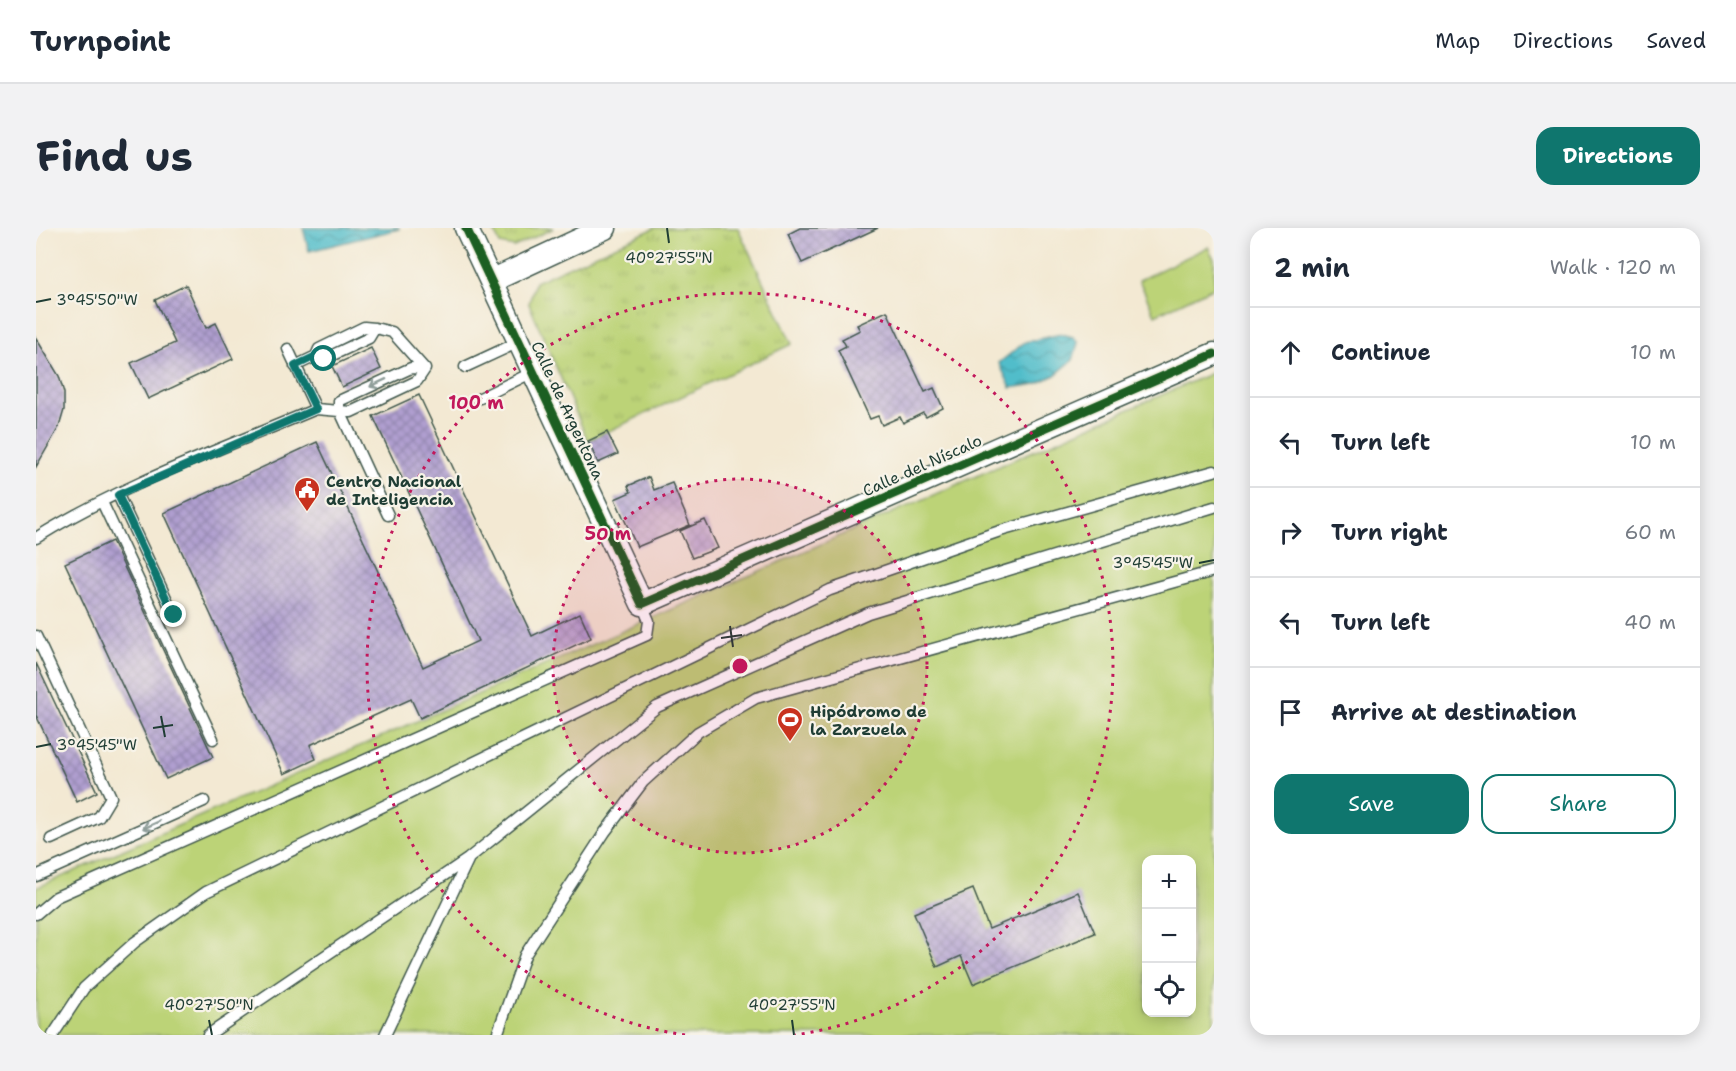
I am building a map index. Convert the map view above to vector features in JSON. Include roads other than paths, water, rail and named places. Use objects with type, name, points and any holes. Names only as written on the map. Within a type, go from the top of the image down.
[{"type":"street","name":"Calle de Argentona","points":[[466,228],[642,604]]},
{"type":"street","points":[[491,281],[605,228]]},
{"type":"street","name":"Calle del Níscalo","points":[[642,604],[1214,354]]},
{"type":"lane","points":[[36,538],[102,502],[316,409],[351,412],[417,381],[425,369],[392,332],[375,328],[369,338],[324,359],[316,356],[295,366]]},
{"type":"lane","points":[[465,367],[519,342]]},
{"type":"lane","points":[[288,349],[316,409]]},
{"type":"lane","points":[[480,398],[533,372]]},
{"type":"lane","points":[[339,410],[388,515]]},
{"type":"lane","points":[[53,1035],[84,988],[135,942],[206,892],[830,590],[1000,531],[1214,471]]},
{"type":"lane","points":[[118,495],[174,615]]},
{"type":"lane","points":[[102,502],[213,739]]},
{"type":"lane","points":[[208,1035],[469,858],[657,707],[868,613],[1214,507]]},
{"type":"lane","points":[[497,1035],[525,954],[604,832],[643,782],[698,732],[756,698],[1214,571]]},
{"type":"lane","points":[[36,914],[56,897],[647,635],[649,621],[642,604]]},
{"type":"lane","points":[[36,636],[111,797],[99,817],[51,839]]},
{"type":"lane","points":[[36,876],[204,801]]},
{"type":"lane","points":[[385,1035],[469,858]]},
{"type":"water","points":[[303,228],[399,228],[399,229],[309,251]]},
{"type":"water","points":[[1061,334],[1073,337],[1078,343],[1073,360],[1055,375],[1036,384],[1011,388],[999,363],[1025,342]]},
{"type":"place","name":"Centro Nacional de Inteligencia","points":[[307,513]]},
{"type":"place","name":"Hipódromo de la Zarzuela","points":[[790,743]]}]
